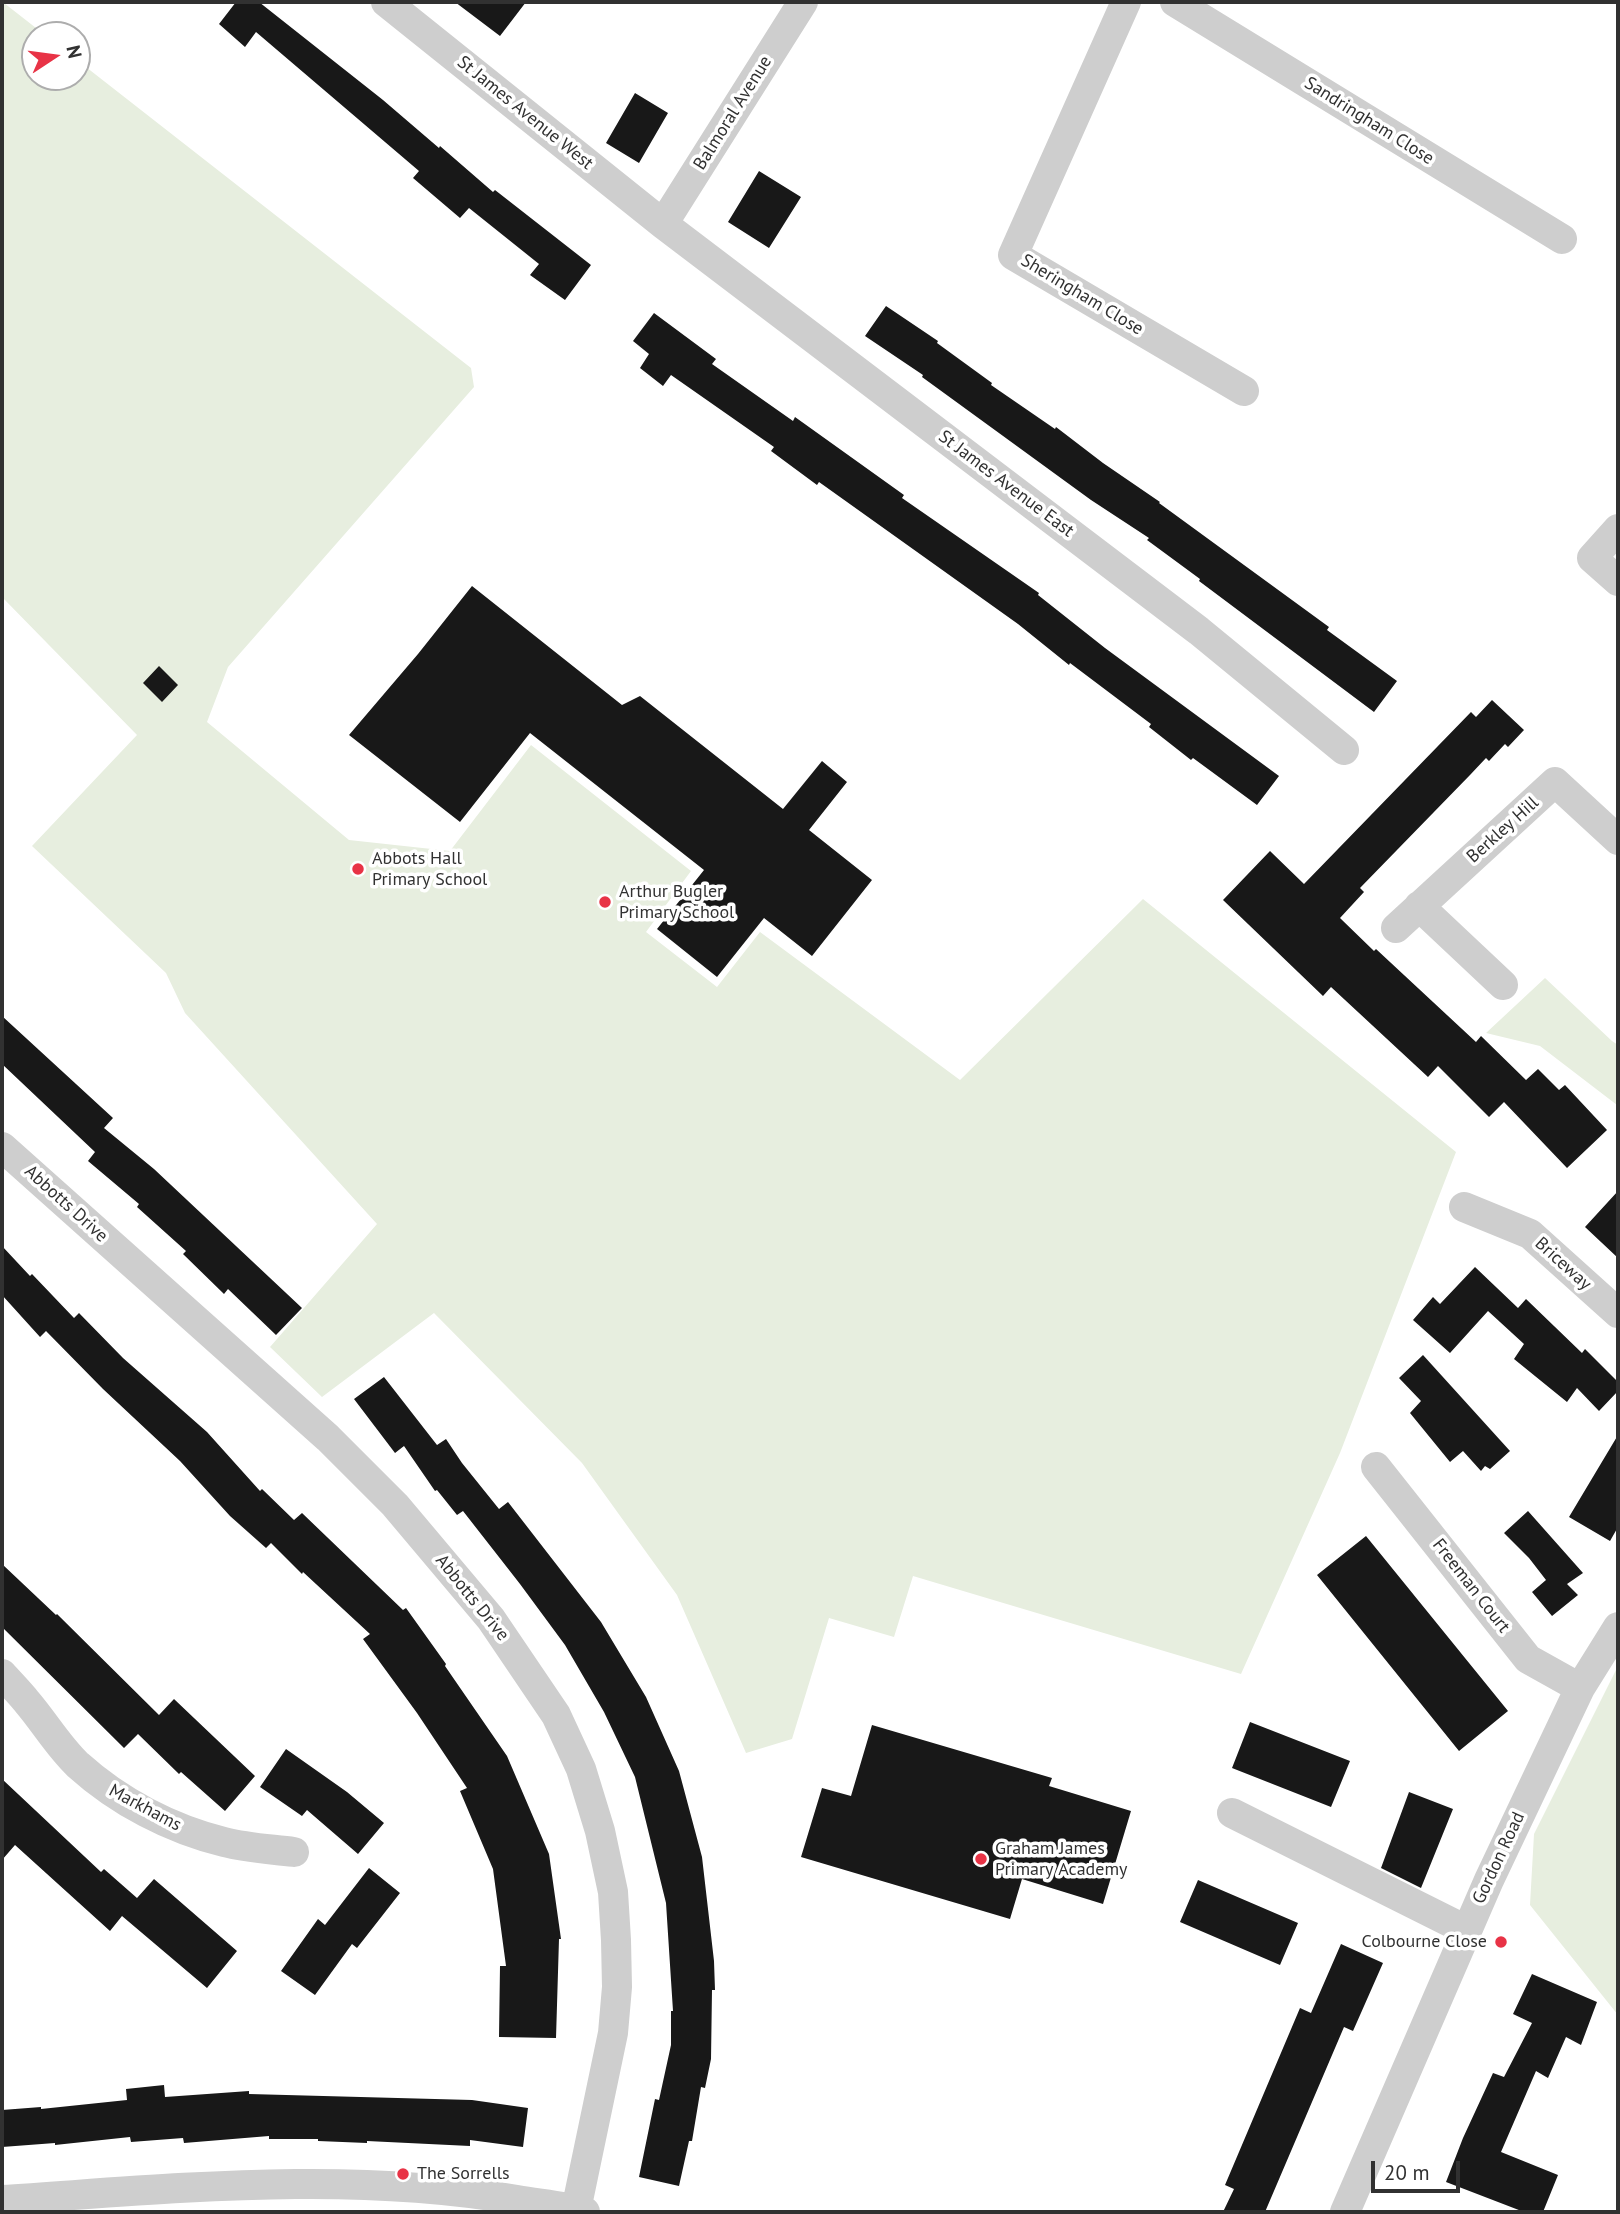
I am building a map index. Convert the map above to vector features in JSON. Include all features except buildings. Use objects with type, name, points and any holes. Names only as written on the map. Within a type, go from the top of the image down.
[{"type":"street","name":"St James Avenue West","points":[[386,2],[663,224]]},
{"type":"street","name":"Balmoral Avenue","points":[[663,224],[803,2]]},
{"type":"street","name":"Sheringham Close","points":[[1126,2],[1013,255],[1244,391]]},
{"type":"street","name":"Sandringham Close","points":[[1175,2],[1562,239]]},
{"type":"street","name":"St James Avenue East","points":[[663,224],[1199,631],[1344,750]]},
{"type":"street","points":[[1618,529],[1592,558],[1618,581]]},
{"type":"street","name":"Berkley Hill","points":[[1396,928],[1555,782],[1618,840]]},
{"type":"street","points":[[1419,906],[1503,985]]},
{"type":"street","name":"Abbotts Drive","points":[[2,1147],[328,1438],[395,1505],[491,1619],[555,1715],[581,1769],[600,1830],[613,1892],[617,1940],[613,2033],[580,2211]]},
{"type":"street","name":"Briceway","points":[[1464,1208],[1530,1234],[1618,1313]]},
{"type":"street","name":"Freeman Court","points":[[1376,1467],[1528,1659],[1580,1688]]},
{"type":"street","name":"Gordon Road","points":[[1345,2212],[1465,1930],[1580,1688],[1618,1627]]},
{"type":"street","name":"Markhams","points":[[2,1674],[77,1763],[108,1790],[183,1829],[226,1843],[294,1852]]},
{"type":"street","points":[[1231,1813],[1465,1930]]},
{"type":"street","points":[[2,2200],[171,2188],[352,2183],[466,2191],[580,2211]]},
{"type":"green space","name":"Arthur Bugler Primary School","points":[[4,3],[27,21],[21,21],[21,91],[91,91],[91,71],[471,368],[474,387],[228,667],[207,722],[349,840],[450,851],[531,745],[691,871],[646,932],[717,987],[760,932],[960,1080],[1143,899],[1456,1152],[1340,1453],[1241,1674],[913,1576],[894,1637],[829,1618],[792,1739],[746,1753],[677,1595],[582,1463],[434,1313],[322,1397],[270,1347],[377,1224],[185,1013],[166,973],[32,846],[137,735],[2,597]]},
{"type":"green space","points":[[1545,978],[1618,1045],[1617,1105],[1540,1046],[1486,1033]]},
{"type":"green space","points":[[1618,1666],[1618,2015],[1530,1905],[1534,1834]]},
{"type":"place","name":"Abbots Hall Primary School","points":[[358,869]]},
{"type":"place","name":"Arthur Bugler Primary School","points":[[605,902]]},
{"type":"place","name":"Graham James Primary Academy","points":[[981,1859]]},
{"type":"place","name":"Colbourne Close","points":[[1501,1942]]},
{"type":"place","name":"The Sorrells","points":[[403,2174]]}]
